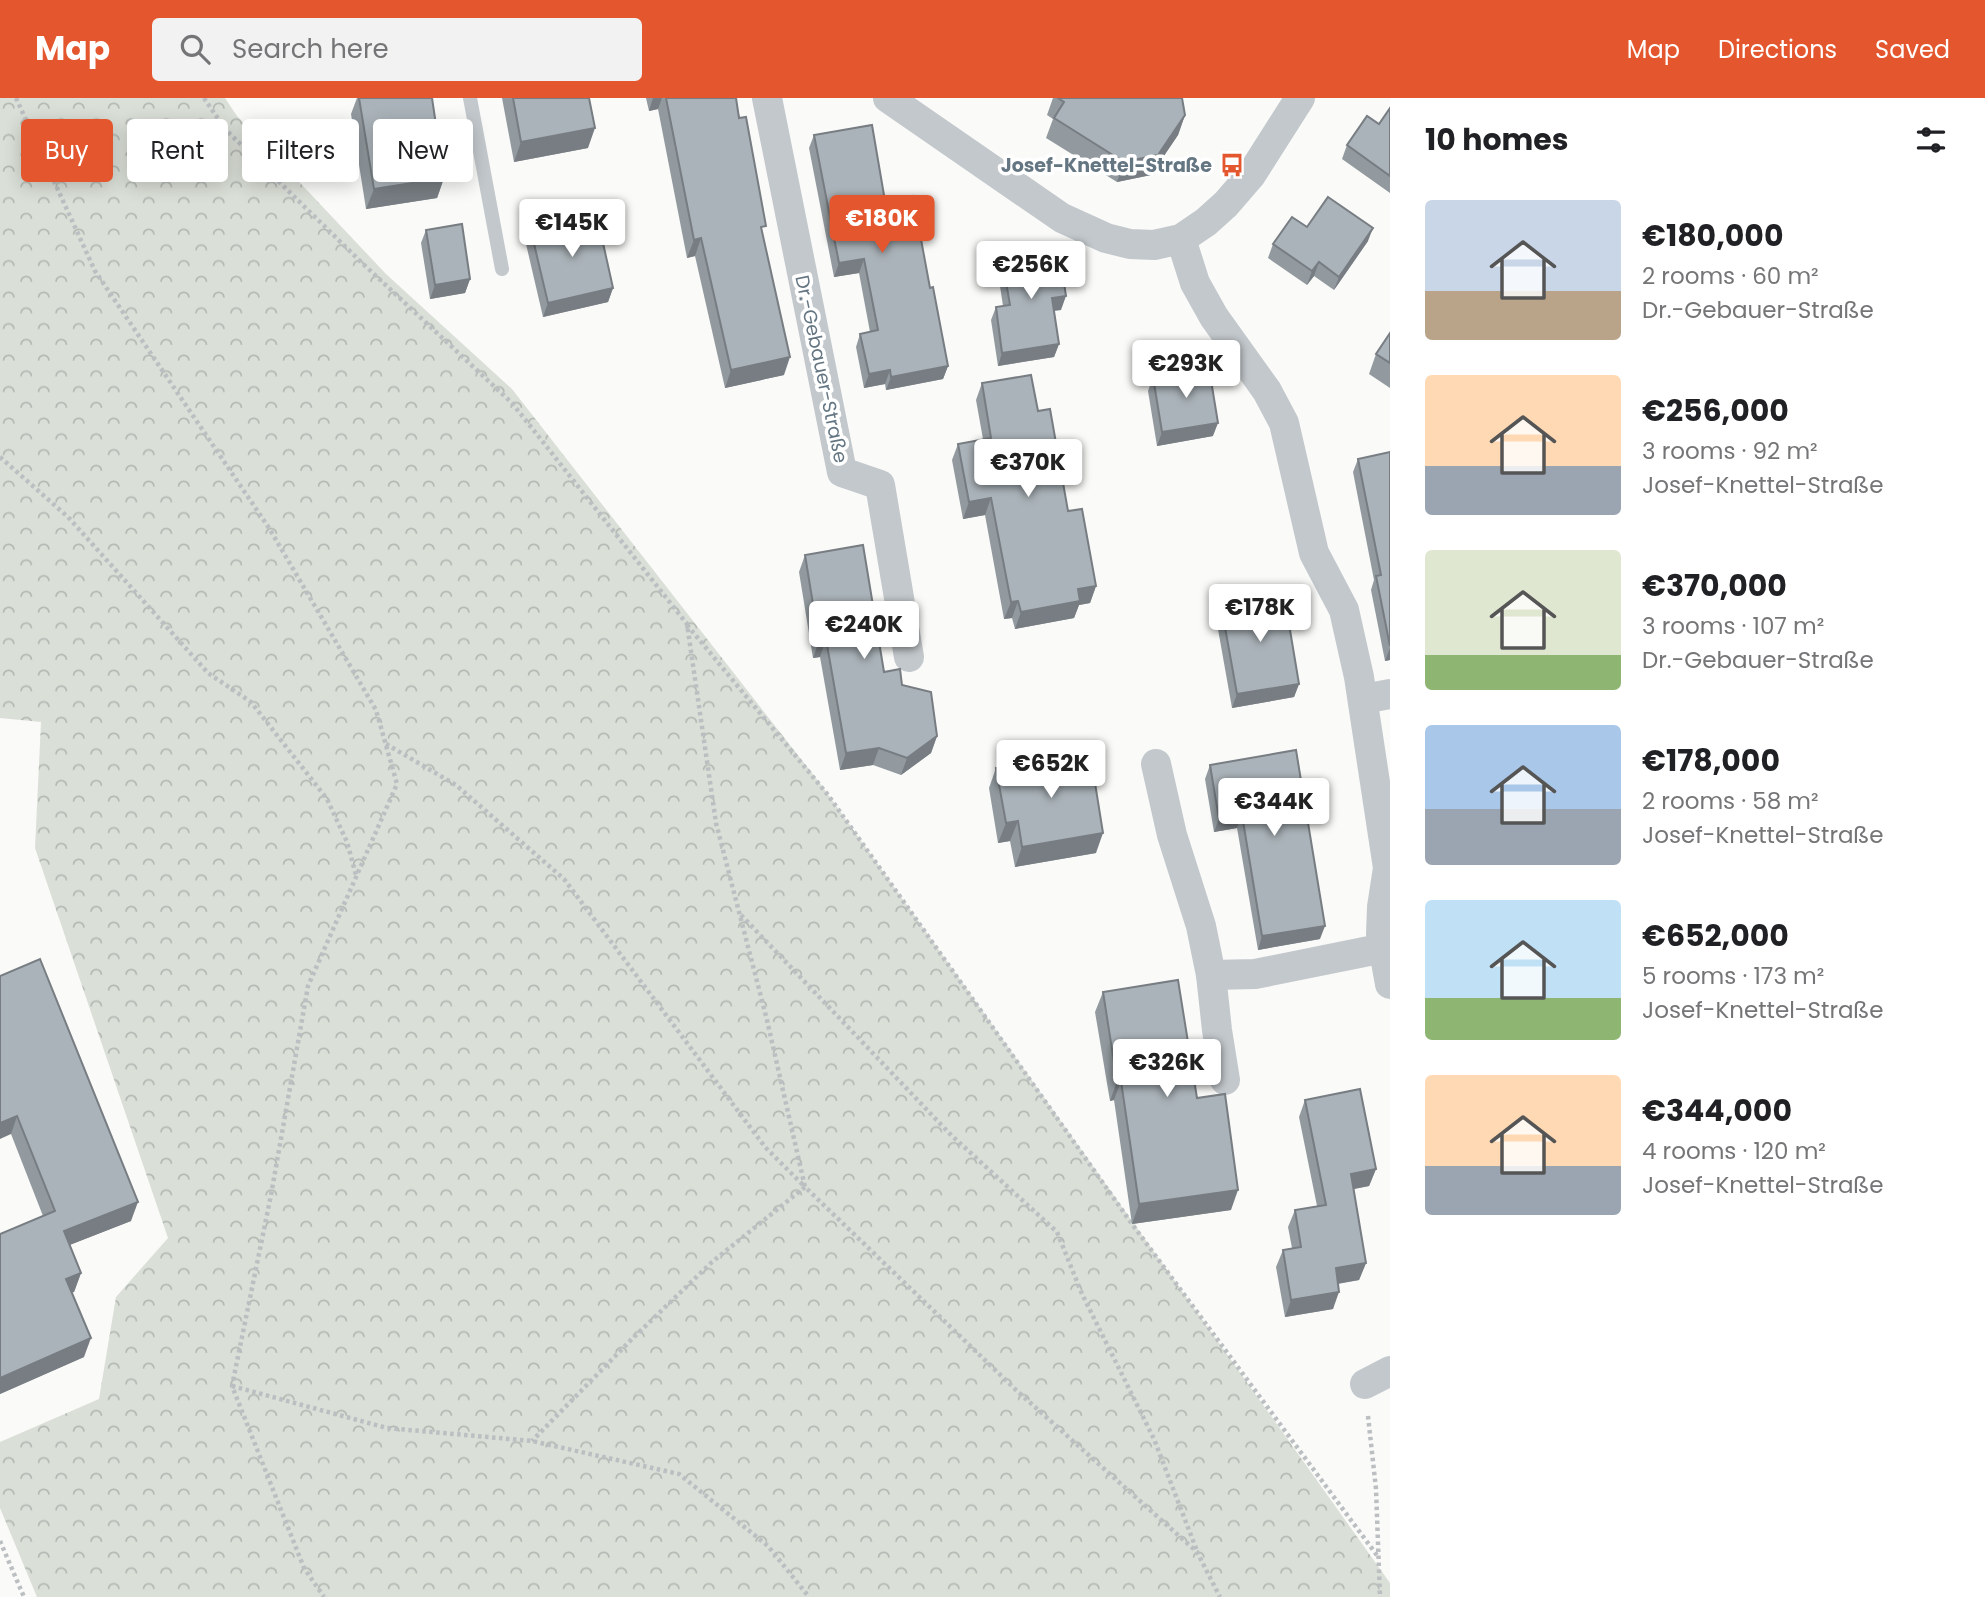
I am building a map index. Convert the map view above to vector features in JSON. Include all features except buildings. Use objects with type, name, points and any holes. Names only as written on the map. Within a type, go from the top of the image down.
[{"type":"street","name":"Dr.-Gebauer-Straße","points":[[767,98],[842,472],[880,485],[909,657]]},
{"type":"street","points":[[888,98],[1062,218],[1106,238],[1130,244],[1154,245],[1181,239],[1206,222],[1234,195],[1251,175],[1300,98]]},
{"type":"street","points":[[1181,239],[1195,283],[1214,317],[1267,391],[1284,423],[1314,553],[1344,610],[1376,697],[1388,868],[1381,934],[1390,984]]},
{"type":"street","points":[[1156,764],[1172,835],[1201,926],[1211,975],[1225,1080]]},
{"type":"street","points":[[1211,975],[1255,974],[1384,948]]},
{"type":"lane","points":[[470,98],[502,269]]},
{"type":"path","points":[[16,98],[95,271],[270,528],[376,710],[397,785],[308,986],[271,1195],[232,1385],[303,1568],[324,1597]]},
{"type":"path","points":[[204,98],[225,129],[360,261],[512,403],[687,624],[828,794],[1132,1224],[1379,1558]]},
{"type":"path","points":[[0,457],[68,517],[208,673],[251,702],[327,799],[346,842],[356,875]]},
{"type":"path","points":[[687,624],[716,823],[767,1020],[805,1187]]},
{"type":"path","points":[[386,744],[456,785],[564,879],[765,1147],[1016,1390],[1197,1552]]},
{"type":"path","points":[[739,913],[950,1134],[1057,1231],[1082,1294],[1154,1439],[1197,1552],[1220,1597]]},
{"type":"path","points":[[532,1441],[712,1262],[805,1187]]},
{"type":"path","points":[[1378,1377],[1376,1489],[1380,1597]]},
{"type":"path","points":[[232,1385],[387,1428],[532,1441],[680,1475],[768,1546],[810,1597]]},
{"type":"path","points":[[0,1542],[24,1597]]},
{"type":"green space","points":[[0,98],[225,98],[242,121],[242,182],[299,182],[386,274],[512,389],[822,786],[1390,1583],[1390,1597],[37,1597],[0,1508],[0,1442],[99,1399],[116,1297],[168,1238],[35,848],[41,722],[0,718]]},
{"type":"place","name":"Josef-Knettel-Straße","points":[[1232,165]]}]
